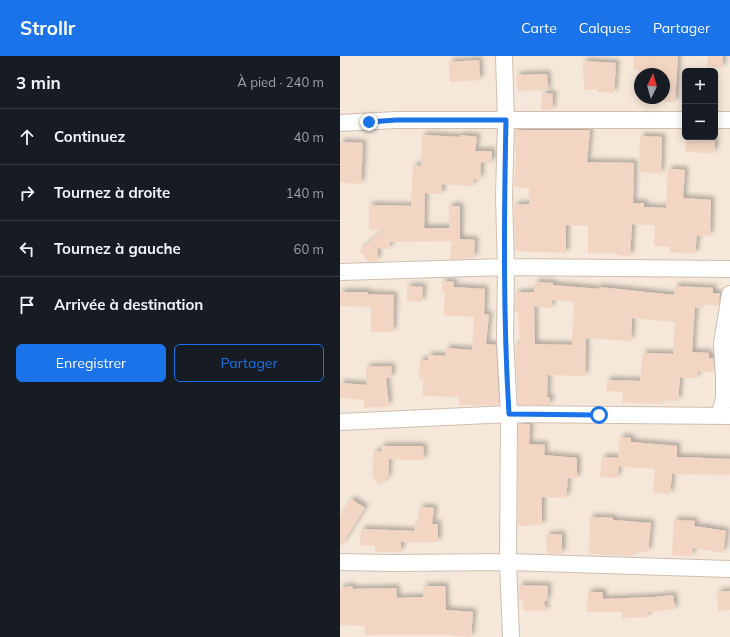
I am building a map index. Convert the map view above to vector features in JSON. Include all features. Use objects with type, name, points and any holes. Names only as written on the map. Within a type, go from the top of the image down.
[{"type":"street","points":[[504,56],[506,120],[504,197],[506,267],[505,338],[509,414],[508,562],[511,637]]},
{"type":"street","points":[[340,123],[396,120],[682,120]]},
{"type":"street","points":[[718,120],[730,120]]},
{"type":"street","points":[[340,272],[506,267],[730,269]]},
{"type":"street","points":[[340,422],[509,414],[725,416],[722,344],[730,294]]},
{"type":"street","points":[[340,562],[508,562],[730,569]]},
{"type":"shaded area","points":[[340,56],[730,56],[730,637],[340,637]]},
{"type":"building","points":[[634,56],[678,56],[675,102],[670,102],[670,68],[634,68]]},
{"type":"building","points":[[708,56],[723,56],[722,68],[707,67]]},
{"type":"building","points":[[479,60],[480,80],[450,82],[449,62]]},
{"type":"building","points":[[583,61],[616,63],[614,93],[597,92],[598,89],[584,90]]},
{"type":"building","points":[[547,74],[548,90],[517,91],[516,75]]},
{"type":"building","points":[[542,93],[553,94],[552,110],[541,110]]},
{"type":"building","points":[[515,130],[590,130],[587,162],[634,163],[633,203],[644,203],[644,207],[666,208],[668,169],[685,170],[683,198],[711,200],[710,236],[697,235],[695,254],[670,252],[670,247],[654,246],[655,225],[632,224],[630,256],[617,255],[617,253],[588,253],[588,226],[566,225],[566,253],[515,251],[514,205],[529,204],[529,188],[514,187],[516,153]]},
{"type":"building","points":[[422,135],[460,137],[460,135],[477,137],[475,151],[492,151],[492,163],[481,162],[480,180],[474,179],[473,186],[442,184],[442,194],[425,193],[424,228],[449,228],[449,206],[460,206],[460,239],[475,240],[474,258],[450,259],[452,241],[390,242],[390,249],[378,248],[377,261],[369,262],[359,251],[383,231],[369,229],[369,205],[411,206],[413,165],[421,166]]},
{"type":"building","points":[[640,136],[662,137],[661,174],[639,172]]},
{"type":"building","points":[[686,140],[715,141],[714,153],[685,152]]},
{"type":"building","points":[[340,142],[363,143],[361,184],[340,182]]},
{"type":"building","points":[[442,281],[454,282],[453,287],[485,289],[484,314],[489,315],[486,344],[496,345],[499,405],[459,405],[459,397],[423,396],[423,379],[419,379],[420,360],[428,360],[428,355],[445,356],[446,348],[472,350],[474,317],[444,315],[445,292],[442,292]]},
{"type":"building","points":[[535,282],[553,283],[553,285],[599,289],[599,287],[674,295],[675,286],[713,288],[713,293],[720,294],[718,306],[700,304],[700,308],[695,307],[692,352],[709,353],[709,358],[713,358],[714,372],[698,371],[697,378],[680,377],[678,401],[661,400],[661,404],[622,402],[623,392],[606,391],[607,380],[640,381],[643,353],[673,354],[675,322],[632,318],[631,341],[586,338],[585,376],[548,375],[547,397],[550,397],[550,405],[518,405],[515,344],[520,344],[518,312],[515,312],[515,293],[534,292]],"holes":[[[552,300],[574,302],[572,345],[535,344],[534,306],[552,308]]]},
{"type":"building","points":[[407,286],[423,287],[422,302],[407,301]]},
{"type":"building","points":[[340,292],[368,292],[368,294],[394,295],[393,332],[371,332],[371,307],[340,306]]},
{"type":"building","points":[[391,366],[392,378],[386,378],[389,406],[364,408],[364,400],[340,398],[340,383],[367,385],[366,367]]},
{"type":"building","points":[[518,424],[530,424],[529,444],[545,445],[544,455],[577,458],[577,479],[568,478],[566,498],[542,497],[542,525],[518,526]]},
{"type":"building","points":[[620,437],[631,438],[631,442],[677,446],[677,457],[730,459],[730,475],[672,474],[670,494],[653,493],[655,469],[619,466],[617,478],[600,477],[602,457],[618,458]]},
{"type":"building","points":[[381,446],[423,446],[424,460],[389,459],[388,477],[380,485],[372,477],[374,451],[381,452]]},
{"type":"building","points":[[351,499],[365,508],[340,547],[340,517]]},
{"type":"building","points":[[420,507],[434,508],[432,524],[438,524],[438,542],[401,542],[401,552],[375,552],[375,546],[360,545],[361,529],[415,531],[414,525],[417,525]]},
{"type":"building","points":[[590,517],[613,518],[613,520],[651,523],[648,552],[634,551],[633,556],[589,554]]},
{"type":"building","points":[[674,520],[695,521],[694,526],[726,531],[723,553],[693,548],[692,556],[672,555]]},
{"type":"building","points":[[562,534],[562,554],[547,554],[546,535]]},
{"type":"building","points":[[519,585],[548,586],[547,601],[544,601],[546,611],[524,611],[523,600],[519,600]]},
{"type":"building","points":[[352,586],[353,589],[396,588],[397,598],[423,597],[423,586],[445,586],[446,610],[473,612],[471,637],[447,635],[365,635],[365,626],[340,625],[340,588]]},
{"type":"building","points":[[730,591],[730,610],[718,611],[717,592]]},
{"type":"building","points":[[588,592],[603,592],[603,599],[673,595],[675,609],[648,612],[648,617],[622,618],[622,612],[587,612]]},
{"type":"route","points":[[369,122],[396,120],[506,120],[504,197],[506,267],[505,338],[509,414],[599,415]]}]
